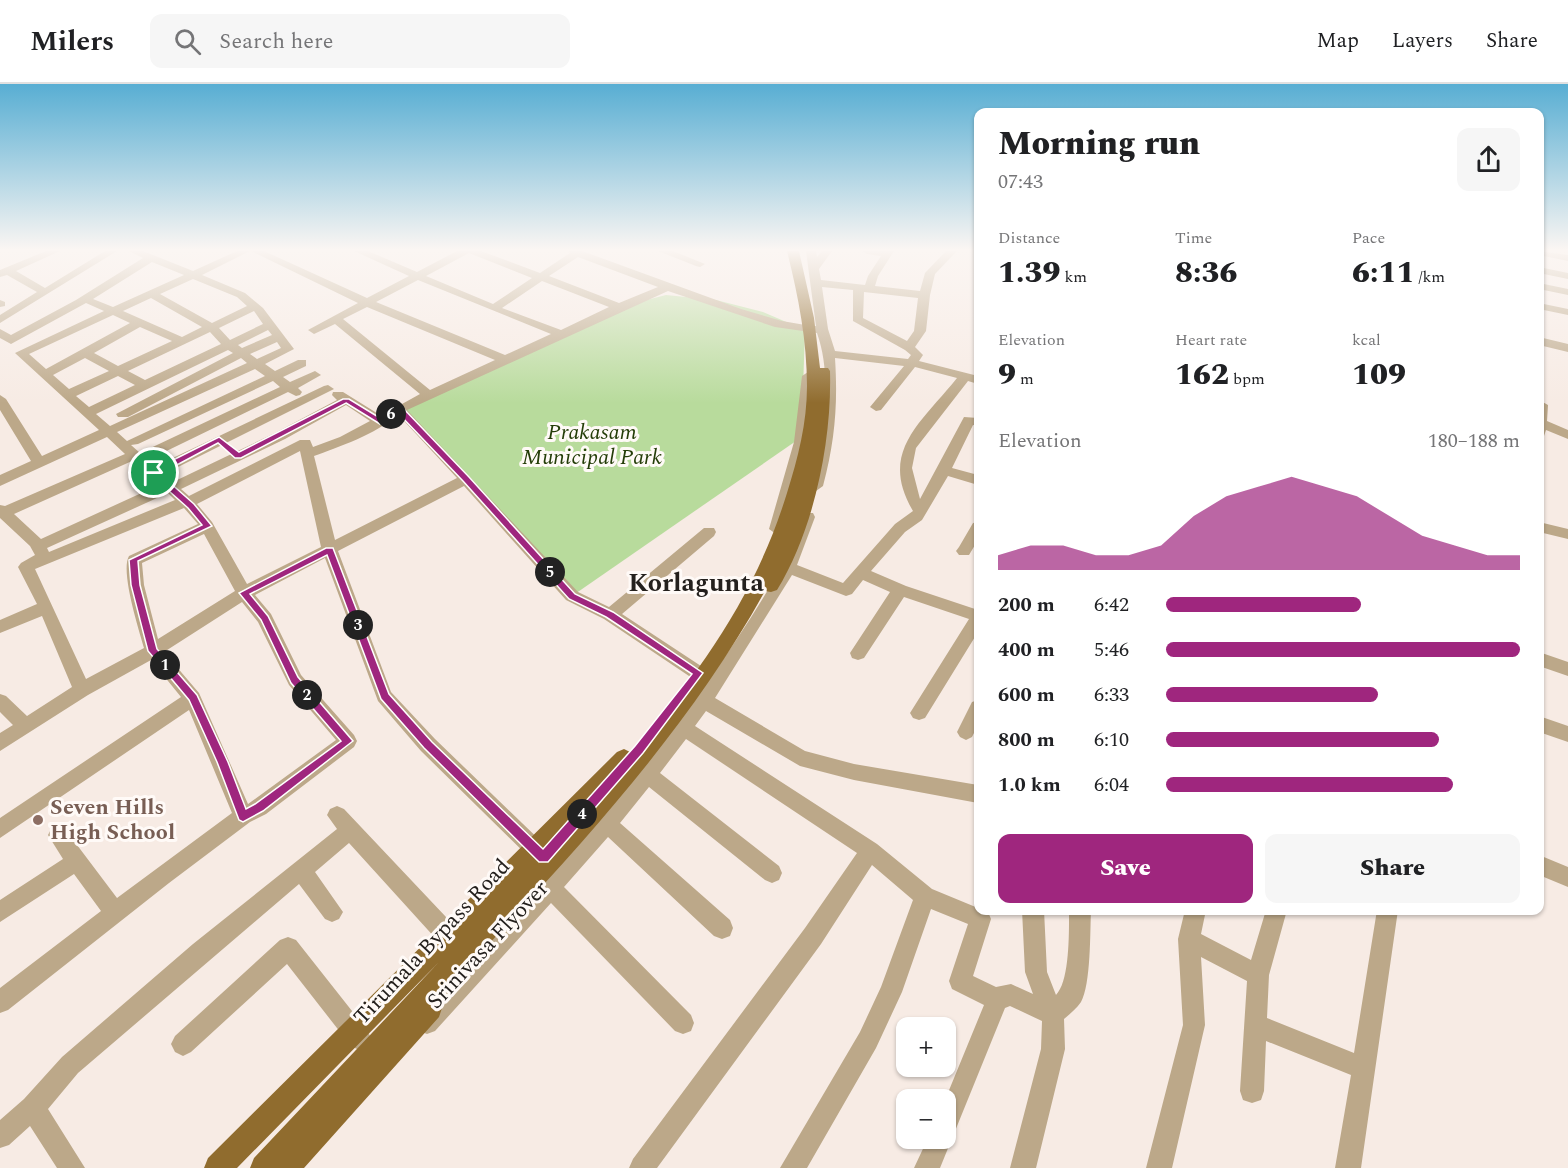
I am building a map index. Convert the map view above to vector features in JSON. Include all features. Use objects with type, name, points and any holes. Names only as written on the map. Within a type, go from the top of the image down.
[{"type":"main road","name":"Srinivasa Flyover","points":[[264,1168],[582,826],[698,683],[720,649],[765,575],[778,543],[810,432],[813,365],[810,327],[804,302]]},
{"type":"main road","name":"Srinivasa Flyover","points":[[286,1168],[558,868],[663,748],[709,685],[777,577],[790,549],[816,460],[825,401],[822,349],[807,302]]},
{"type":"main road","name":"Srinivasa Flyover","points":[[218,1168],[592,792],[644,733],[705,653],[720,649]]},
{"type":"street","points":[[0,320],[30,302]]},
{"type":"street","points":[[5,342],[80,302]]},
{"type":"street","points":[[91,302],[182,340]]},
{"type":"street","points":[[21,353],[134,302]]},
{"type":"street","points":[[165,302],[211,327],[229,345],[275,375],[304,401]]},
{"type":"street","points":[[248,302],[288,349],[328,389],[380,421]]},
{"type":"street","points":[[314,330],[366,302],[506,360]]},
{"type":"street","points":[[479,302],[562,333]]},
{"type":"street","points":[[494,308],[503,302]]},
{"type":"street","points":[[606,302],[620,307]]},
{"type":"street","points":[[307,454],[345,440],[399,409],[633,302]]},
{"type":"street","points":[[711,302],[767,320],[814,329]]},
{"type":"street","name":"Tirumala Bypass Road","points":[[297,1168],[649,775],[705,701],[790,568],[800,546],[826,448],[831,404],[829,354],[814,329],[806,302]]},
{"type":"street","name":"Tirumala Bypass Road","points":[[254,1168],[543,858],[639,749],[698,673],[745,598],[771,545],[801,442],[808,390],[808,365],[814,329],[814,302]]},
{"type":"street","points":[[861,302],[856,320],[909,347],[916,355],[913,363],[876,407]]},
{"type":"street","points":[[909,347],[920,332],[923,302]]},
{"type":"street","points":[[67,395],[254,307]]},
{"type":"street","points":[[1544,307],[1568,312]]},
{"type":"street","points":[[335,318],[430,396]]},
{"type":"street","points":[[45,375],[140,322]]},
{"type":"street","points":[[87,413],[270,325]]},
{"type":"street","points":[[0,333],[5,342],[21,353],[104,429],[135,452],[154,473],[187,502],[207,526],[244,593],[265,618],[295,680],[348,741],[259,808],[243,816],[0,1002]]},
{"type":"street","points":[[0,480],[39,463],[242,353],[278,337]]},
{"type":"street","points":[[1544,342],[1568,348]]},
{"type":"street","points":[[104,429],[195,393],[288,349]]},
{"type":"street","points":[[85,353],[144,385]]},
{"type":"street","points":[[829,354],[913,363],[971,378],[909,447],[905,468],[911,496],[920,511]]},
{"type":"street","points":[[135,452],[210,405],[302,363]]},
{"type":"street","points":[[26,567],[44,557],[38,546],[2,511],[135,452],[225,418],[315,375]]},
{"type":"street","points":[[154,473],[328,389]]},
{"type":"street","points":[[195,393],[225,418]]},
{"type":"street","points":[[0,399],[39,463]]},
{"type":"street","points":[[38,546],[238,456],[346,400]]},
{"type":"street","points":[[399,409],[572,596],[610,615],[698,673]]},
{"type":"street","points":[[764,560],[846,590],[900,528],[917,516],[944,470],[969,420],[974,421]]},
{"type":"street","points":[[1544,429],[1568,435]]},
{"type":"street","points":[[219,440],[253,470]]},
{"type":"street","points":[[26,567],[187,502],[305,443],[317,503],[330,550],[384,696],[436,753],[543,858]]},
{"type":"street","points":[[944,470],[974,479]]},
{"type":"street","points":[[0,743],[82,690],[153,651],[244,593],[466,479]]},
{"type":"street","points":[[207,526],[134,560],[136,585],[153,651],[193,698],[243,816]]},
{"type":"street","points":[[1544,528],[1568,534]]},
{"type":"street","points":[[610,615],[709,532]]},
{"type":"street","points":[[964,551],[974,534]]},
{"type":"street","points":[[26,567],[82,690]]},
{"type":"street","points":[[861,573],[900,590],[974,616]]},
{"type":"street","points":[[858,653],[900,590]]},
{"type":"street","points":[[1,623],[46,607]]},
{"type":"street","points":[[919,713],[974,624]]},
{"type":"street","points":[[1544,660],[1568,669]]},
{"type":"street","points":[[0,829],[193,698]]},
{"type":"street","points":[[0,701],[26,726]]},
{"type":"street","points":[[705,701],[800,758],[854,772],[974,793]]},
{"type":"street","points":[[966,732],[974,715]]},
{"type":"street","points":[[1544,726],[1568,734]]},
{"type":"street","points":[[685,729],[870,852],[925,896],[980,919],[960,981],[997,1000]]},
{"type":"street","points":[[649,775],[772,873]]},
{"type":"street","points":[[0,1136],[33,1108],[70,1065],[201,952],[301,870],[343,823],[460,948]]},
{"type":"street","points":[[607,824],[722,927]]},
{"type":"street","points":[[58,835],[115,913]]},
{"type":"street","points":[[642,1168],[813,936],[870,852]]},
{"type":"street","points":[[0,912],[77,861]]},
{"type":"street","points":[[1544,867],[1568,876]]},
{"type":"street","points":[[301,870],[332,912]]},
{"type":"street","points":[[550,886],[683,1023]]},
{"type":"street","points":[[793,1168],[873,1030],[891,992],[925,896]]},
{"type":"street","points":[[1023,1168],[1053,1049],[1053,1015],[1036,972],[1033,915]]},
{"type":"street","points":[[1053,1015],[1072,995],[1079,946],[1080,915]]},
{"type":"street","points":[[1159,1168],[1194,1025],[1189,939],[1195,915]]},
{"type":"street","points":[[1252,1091],[1258,975],[1275,915]]},
{"type":"street","points":[[1348,1168],[1387,915]]},
{"type":"street","points":[[1189,939],[1258,975]]},
{"type":"street","points":[[183,1044],[288,948],[367,1048]]},
{"type":"street","points":[[956,1102],[997,1000],[1004,995],[1011,995],[1053,1015]]},
{"type":"street","points":[[1256,1025],[1363,1068]]},
{"type":"street","points":[[33,1108],[66,1166]]},
{"type":"street","points":[[927,1168],[936,1149]]},
{"type":"green space","name":"Prakasam Municipal Park","points":[[640,302],[722,302],[763,312],[805,330],[803,389],[796,441],[572,596],[399,409],[619,307]]},
{"type":"place","name":"Seven Hills High School","points":[[38,820]]},
{"type":"district","name":"Korlagunta","points":[[696,583]]},
{"type":"route","points":[[346,400],[380,421],[399,409],[572,596],[610,615],[698,673],[639,749],[543,858],[428,745],[384,696],[330,550],[244,593],[265,618],[277,647],[295,680],[348,741],[259,808],[243,816],[210,731],[193,698],[153,651],[136,585],[134,560],[207,526],[191,506],[154,473],[219,440],[238,456],[346,400]]}]
